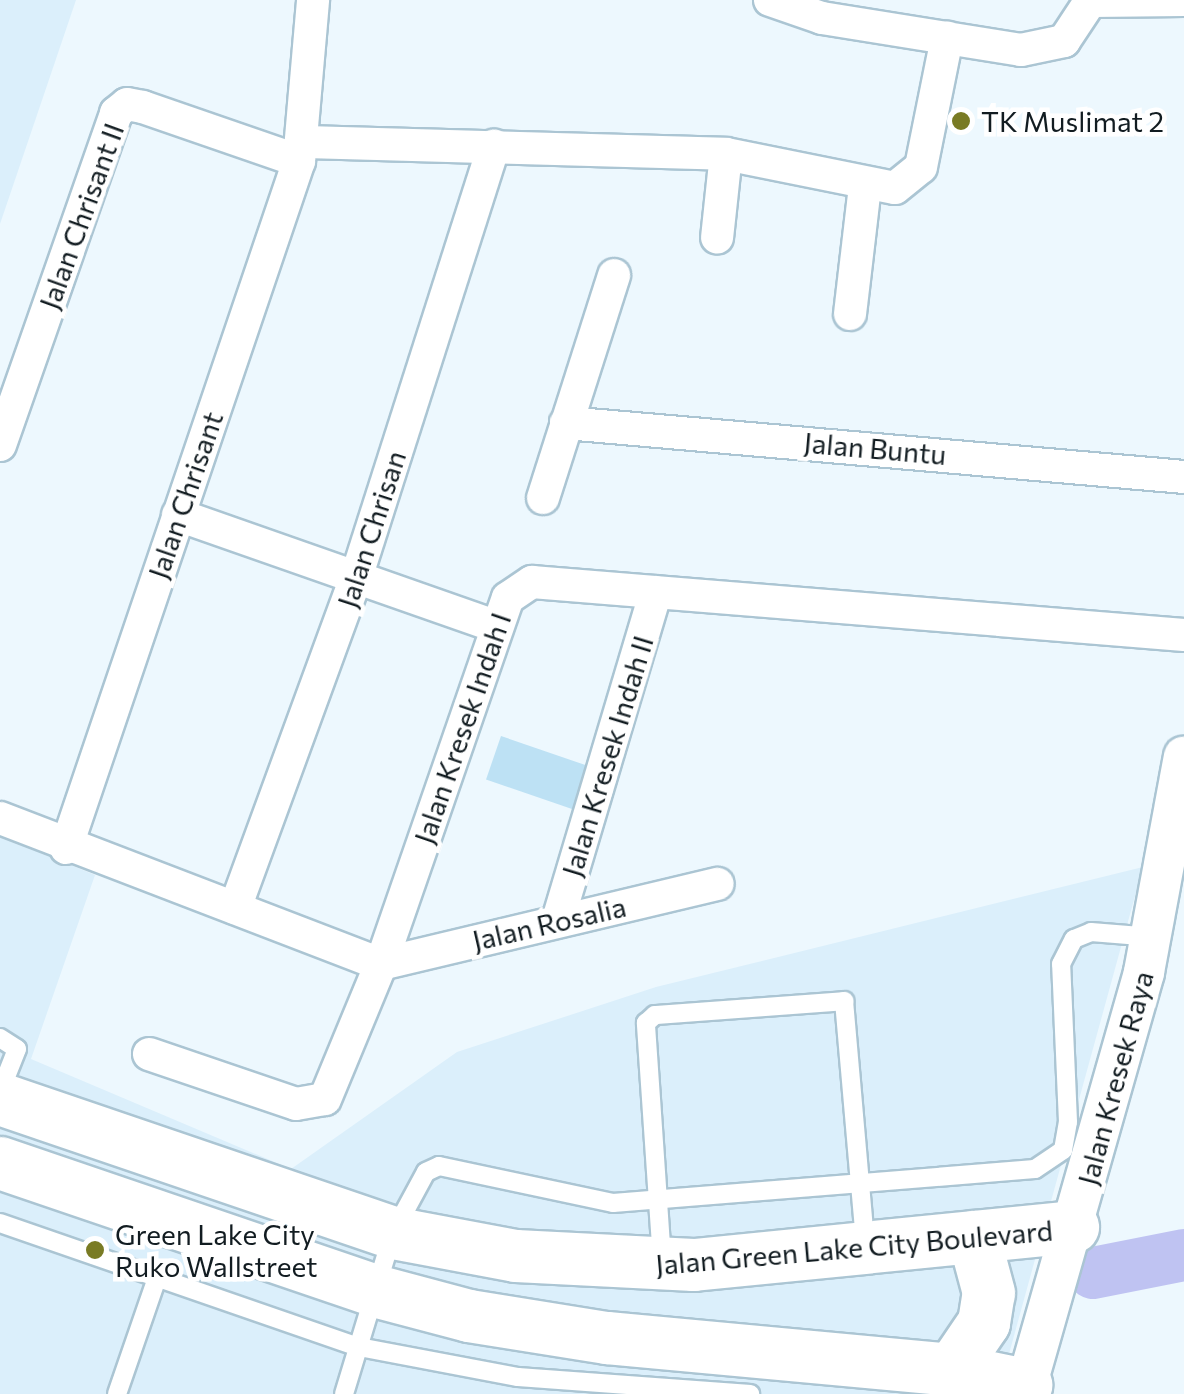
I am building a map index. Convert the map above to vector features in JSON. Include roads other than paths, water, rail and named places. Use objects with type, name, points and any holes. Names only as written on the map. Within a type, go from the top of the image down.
[{"type":"main road","name":"Jalan Green Lake City Boulevard","points":[[0,1096],[393,1233],[516,1256],[662,1266],[745,1262],[1074,1228]]},
{"type":"main road","points":[[0,1163],[375,1292],[731,1375],[952,1370],[1025,1390]]},
{"type":"main road","points":[[952,1370],[984,1323],[989,1293],[974,1236]]},
{"type":"main road","points":[[731,1375],[724,1304],[745,1262]]},
{"type":"street","name":"Jalan Chrisant","points":[[66,848],[302,151],[313,0]]},
{"type":"street","points":[[770,0],[822,18],[874,12],[947,38],[1046,48],[1064,40],[1091,1],[1184,0]]},
{"type":"street","points":[[302,151],[494,145],[726,154],[889,191],[922,166],[947,38]]},
{"type":"street","name":"Jalan Chrisant II","points":[[0,445],[116,113],[127,104],[143,106],[302,151]]},
{"type":"street","name":"Jalan Chrisan","points":[[235,908],[356,578],[494,145]]},
{"type":"street","points":[[717,238],[726,154]]},
{"type":"street","points":[[850,314],[866,186]]},
{"type":"street","points":[[543,498],[614,275]]},
{"type":"street","name":"Jalan Buntu","points":[[566,423],[1184,476]]},
{"type":"street","points":[[178,515],[497,627]]},
{"type":"street","name":"Jalan Kresek Indah I","points":[[149,1054],[314,1106],[325,1099],[381,964],[508,598],[532,582],[1184,635]]},
{"type":"street","name":"Jalan Kresek Indah II","points":[[558,920],[656,592]]},
{"type":"street","name":"Jalan Kresek Raya","points":[[1025,1390],[1074,1228],[1153,937],[1184,757]]},
{"type":"street","points":[[0,818],[66,848],[381,964]]},
{"type":"street","name":"Jalan Rosalia","points":[[381,964],[718,884]]},
{"type":"lane","points":[[344,1394],[393,1233],[426,1172],[439,1166],[613,1203],[861,1187],[1036,1169],[1063,1150],[1068,1122],[1060,964],[1074,940],[1090,932],[1153,937]]},
{"type":"lane","points":[[662,1266],[646,1020],[838,999],[846,1005],[866,1248]]},
{"type":"lane","points":[[0,1038],[17,1049],[0,1096]]},
{"type":"lane","points":[[0,1223],[359,1346],[517,1386],[731,1375]]},
{"type":"lane","points":[[118,1394],[157,1278]]},
{"type":"waterway","points":[[1093,1273],[1184,1255]]},
{"type":"place","name":"TK Muslimat 2","points":[[961,121]]},
{"type":"place","name":"Green Lake City Ruko Wallstreet","points":[[95,1250]]}]
